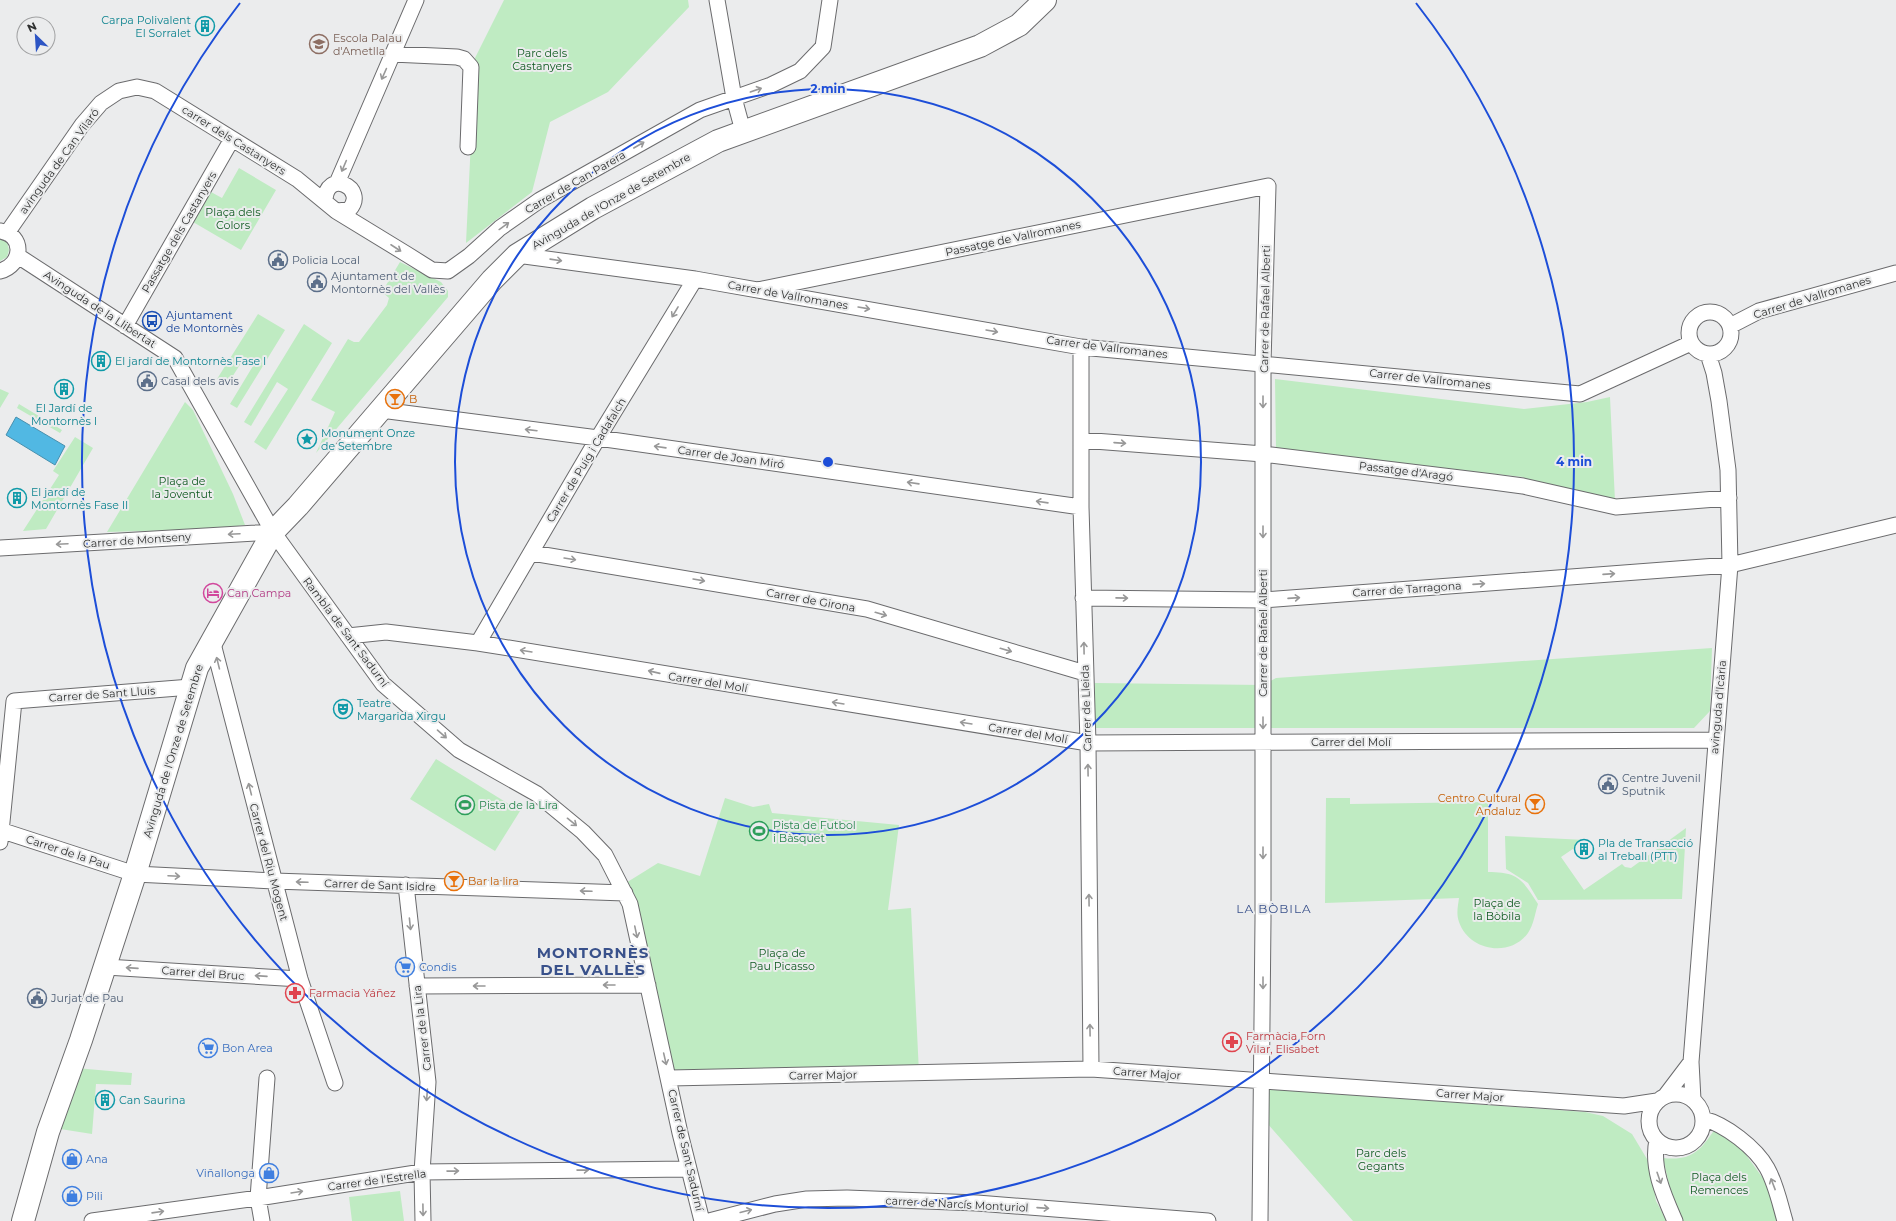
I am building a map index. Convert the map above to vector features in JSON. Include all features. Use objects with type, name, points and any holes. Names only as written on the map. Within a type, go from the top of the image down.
[{"type":"street","points":[[297,179],[334,184],[345,184],[352,191],[355,198],[354,205],[349,210],[330,207],[325,193],[334,184],[416,0]]},
{"type":"street","points":[[717,0],[734,98],[743,131]]},
{"type":"street","name":"Carrer de Can Parera","points":[[363,227],[432,270],[448,271],[469,256],[500,228],[540,200],[700,110],[771,84],[800,71],[823,47],[830,0]]},
{"type":"street","name":"Avinguda de l'Onze de Setembre","points":[[23,1221],[48,1132],[106,967],[197,668],[273,532],[381,410],[492,280],[517,255],[594,208],[718,141],[952,57],[988,42],[1019,25],[1045,0]]},
{"type":"street","points":[[392,54],[457,57],[464,59],[471,67],[468,148]]},
{"type":"street","name":"carrer dels Castanyers","points":[[137,87],[154,91],[297,179],[330,207],[363,227]]},
{"type":"street","name":"avinguda de Can Vilaró","points":[[4,232],[82,125],[101,103],[119,91],[137,87]]},
{"type":"street","name":"Passatge dels Castanyers","points":[[125,326],[232,139]]},
{"type":"street","name":"Passatge de Vallromanes","points":[[758,290],[1268,186]]},
{"type":"street","name":"Carrer de Rafael Alberti","points":[[1260,1221],[1262,1081],[1263,363],[1268,186]]},
{"type":"street","points":[[0,271],[8,269],[18,256],[17,243],[4,232]]},
{"type":"street","name":"Carrer de Vallromanes","points":[[517,255],[695,279],[1081,347],[1580,394],[1691,343]]},
{"type":"street","name":"Avinguda de la Llibertat","points":[[18,256],[175,358],[273,532]]},
{"type":"street","name":"Carrer de Vallromanes","points":[[1730,326],[1759,311],[1896,273]]},
{"type":"street","name":"Carrer de Puig i Cadafalch","points":[[478,643],[598,438],[695,279]]},
{"type":"street","points":[[1708,311],[1722,315],[1730,326],[1730,340],[1726,346],[1715,353],[1708,354],[1701,352],[1691,343],[1689,329],[1691,322],[1701,313],[1708,311]]},
{"type":"street","name":"Carrer de Lleida","points":[[1081,347],[1081,507],[1088,743],[1091,1069]]},
{"type":"street","name":"avinguda d'Icària","points":[[1693,1100],[1691,1062],[1730,565],[1728,470],[1719,401],[1714,373],[1708,354]]},
{"type":"street","name":"Carrer de Joan Miró","points":[[381,410],[598,438],[1081,507]]},
{"type":"street","name":"Passatge d'Aragó","points":[[1081,440],[1263,454],[1523,486],[1616,507],[1729,498]]},
{"type":"street","name":"Carrer de Tarragona","points":[[1083,598],[1263,600],[1730,565],[1896,525]]},
{"type":"street","name":"Carrer de Montseny","points":[[0,548],[273,532]]},
{"type":"street","name":"Rambla de Sant Sadurní","points":[[273,532],[383,684],[459,750],[537,794],[584,832],[605,855],[630,904],[670,1078]]},
{"type":"street","name":"Carrer de Girona","points":[[532,553],[867,609],[1085,673]]},
{"type":"street","name":"Carrer del Molí","points":[[348,636],[386,632],[478,643],[1088,743],[1716,740]]},
{"type":"street","name":"Carrer del Riu Mogent","points":[[212,640],[300,979],[334,1083]]},
{"type":"street","name":"Carrer de Sant Lluis","points":[[0,834],[14,701],[191,687]]},
{"type":"street","name":"Carrer de la Pau","points":[[0,834],[135,874]]},
{"type":"street","name":"Carrer de Sant Isidre","points":[[135,874],[274,881],[624,893]]},
{"type":"street","name":"Carrer de la Lira","points":[[406,886],[428,1082],[422,1172],[423,1221]]},
{"type":"street","name":"Carrer del Bruc","points":[[106,967],[300,979]]},
{"type":"street","points":[[417,986],[648,985]]},
{"type":"street","points":[[1649,1126],[1649,1115],[1691,1062]]},
{"type":"street","name":"Carrer Major","points":[[670,1078],[1091,1069],[1624,1106],[1662,1098]]},
{"type":"street","points":[[262,1221],[258,1198],[267,1078]]},
{"type":"street","name":"Carrer de Sant Sadurní","points":[[670,1078],[689,1169],[702,1221]]},
{"type":"street","points":[[1624,1106],[1649,1126],[1657,1140],[1668,1147],[1681,1147],[1692,1142],[1699,1134],[1702,1119],[1698,1106],[1693,1100],[1681,1094],[1662,1098]]},
{"type":"street","points":[[1702,1119],[1731,1131],[1747,1145],[1767,1168],[1785,1221]]},
{"type":"street","points":[[1657,1140],[1654,1160],[1657,1173],[1675,1221]]},
{"type":"street","name":"Carrer de l'Estrella","points":[[92,1221],[121,1219],[422,1172],[689,1169]]},
{"type":"street","name":"carrer de Narcís Monturiol","points":[[708,1221],[775,1204],[801,1200],[847,1198],[977,1203],[1208,1221]]},
{"type":"green space","name":"Parc dels Castanyers","points":[[504,0],[688,0],[689,7],[608,92],[550,122],[532,192],[466,243],[475,58]]},
{"type":"green space","name":"Plaça dels Colors","points":[[239,168],[276,190],[241,250],[193,222],[211,192],[222,198]]},
{"type":"green space","points":[[0,239],[7,242],[9,250],[7,257],[0,261]]},
{"type":"green space","points":[[400,262],[441,282],[448,291],[448,297],[316,453],[335,412],[311,400],[348,339],[354,342],[359,342],[387,305],[389,298],[382,292]]},
{"type":"green space","points":[[258,314],[285,330],[237,408],[230,404],[253,366],[243,360],[227,385],[217,379]]},
{"type":"green space","points":[[304,324],[332,343],[266,450],[254,442],[288,389],[277,382],[251,426],[244,422]]},
{"type":"green space","points":[[1275,379],[1524,409],[1587,402],[1610,397],[1615,501],[1532,488],[1523,477],[1276,450]]},
{"type":"green space","points":[[0,389],[9,393],[0,408]]},
{"type":"green space","name":"Plaça de la Joventut","points":[[185,402],[193,410],[233,494],[245,525],[215,529],[107,532]]},
{"type":"green space","points":[[19,404],[62,430],[60,433],[17,408]]},
{"type":"green space","points":[[75,437],[93,448],[46,529],[23,531],[59,475],[53,471]]},
{"type":"green space","points":[[1712,648],[1710,711],[1694,728],[1095,728],[1095,683],[1263,685],[1276,678]]},
{"type":"green space","name":"Pista de la Lira","points":[[436,759],[520,811],[495,851],[410,799]]},
{"type":"green space","name":"Plaça de Pau Picasso","points":[[725,798],[753,807],[769,804],[772,813],[899,825],[888,910],[911,908],[919,1073],[670,1078],[621,886],[658,863],[700,876]]},
{"type":"green space","name":"Plaça de la Bòbila","points":[[1326,798],[1350,798],[1350,804],[1488,802],[1488,872],[1506,873],[1518,879],[1528,888],[1538,904],[1530,930],[1520,941],[1511,946],[1490,948],[1480,945],[1464,932],[1459,922],[1457,913],[1459,898],[1325,903]]},
{"type":"green space","points":[[1686,828],[1682,899],[1538,900],[1528,883],[1506,869],[1505,836],[1586,840],[1561,857],[1584,890],[1622,864],[1625,867],[1631,868]]},
{"type":"green space","points":[[76,1068],[132,1073],[131,1085],[96,1084],[92,1134],[54,1128]]},
{"type":"green space","name":"Parc dels Gegants","points":[[1267,1089],[1585,1112],[1603,1116],[1632,1134],[1650,1164],[1656,1201],[1667,1221],[1353,1221],[1267,1123]]},
{"type":"green space","name":"Plaça dels Remences","points":[[1715,1129],[1741,1148],[1765,1181],[1778,1221],[1683,1221],[1673,1202],[1663,1158],[1681,1158],[1694,1153],[1700,1149]]},
{"type":"green space","points":[[400,1191],[404,1221],[352,1221],[349,1197]]},
{"type":"water","points":[[16,417],[65,446],[55,465],[6,435]]},
{"type":"place","name":"Carpa Polivalent El Sorralet","points":[[205,26]]},
{"type":"place","name":"Escola Palau d'Ametlla","points":[[319,44]]},
{"type":"place","name":"Policia Local","points":[[278,260]]},
{"type":"place","name":"Ajuntament de Montornès del Vallès","points":[[317,282]]},
{"type":"place","name":"Ajuntament de Montornès","points":[[152,321]]},
{"type":"place","name":"El jardí de Montornès Fase I","points":[[101,361]]},
{"type":"place","name":"Casal dels avis","points":[[147,381]]},
{"type":"place","name":"El Jardí de Montornès I","points":[[64,389]]},
{"type":"place","name":"B","points":[[395,399]]},
{"type":"place","name":"Monument Onze de Setembre","points":[[307,439]]},
{"type":"place","name":"El jardí de Montornès Fase II","points":[[17,498]]},
{"type":"place","name":"Can Campa","points":[[213,593]]},
{"type":"place","name":"Teatre Margarida Xirgu","points":[[343,709]]},
{"type":"place","name":"Centre Juvenil Sputnik","points":[[1608,784]]},
{"type":"place","name":"Centro Cultural Andaluz","points":[[1535,804]]},
{"type":"place","name":"Pista de la Lira","points":[[465,805]]},
{"type":"place","name":"Pista de Futbol i Bàsquet","points":[[759,831]]},
{"type":"place","name":"Pla de Transacció al Treball (PTT)","points":[[1584,849]]},
{"type":"place","name":"Bar la lira","points":[[454,881]]},
{"type":"place","name":"Condis","points":[[405,967]]},
{"type":"place","name":"Farmacia Yáñez","points":[[295,993]]},
{"type":"place","name":"Jurjat de Pau","points":[[37,998]]},
{"type":"place","name":"Farmàcia Forn Vilar, Elisabet","points":[[1232,1042]]},
{"type":"place","name":"Bon Area","points":[[208,1048]]},
{"type":"place","name":"Can Saurina","points":[[105,1100]]},
{"type":"place","name":"Ana","points":[[72,1159]]},
{"type":"place","name":"Viñallonga","points":[[269,1173]]},
{"type":"place","name":"Pili","points":[[72,1196]]},
{"type":"district","name":"LA BÒBILA","points":[[1274,908]]},
{"type":"district","name":"MONTORNÈS DEL VALLÈS","points":[[593,960]]}]
